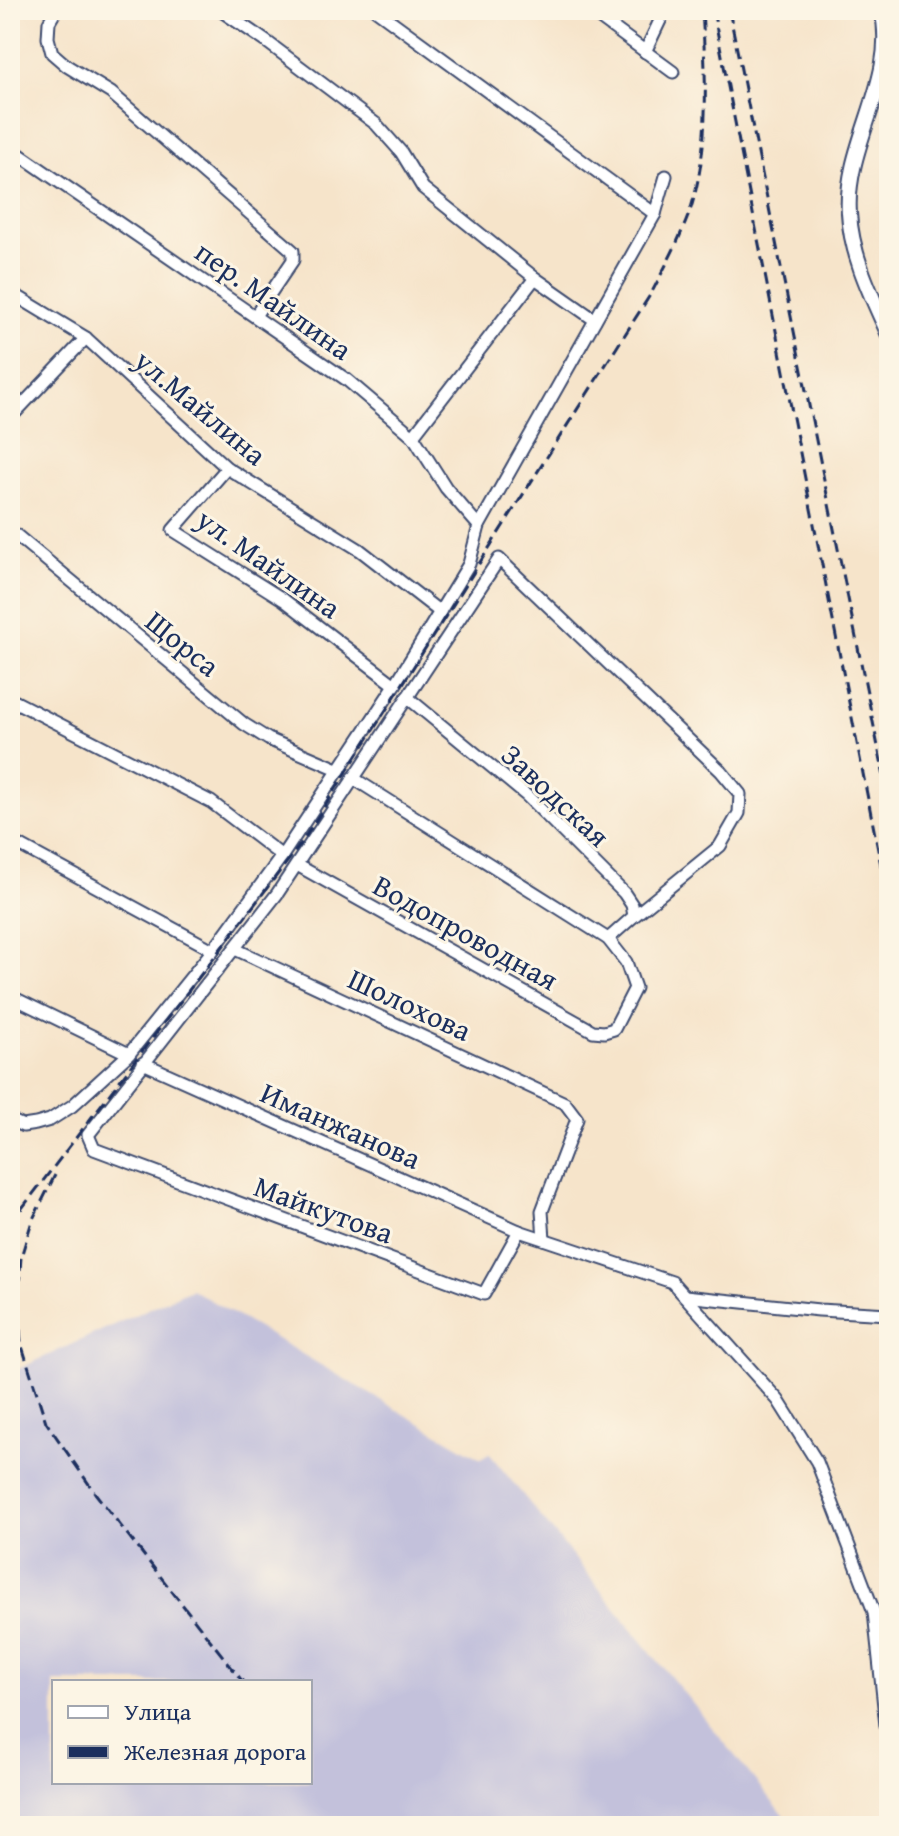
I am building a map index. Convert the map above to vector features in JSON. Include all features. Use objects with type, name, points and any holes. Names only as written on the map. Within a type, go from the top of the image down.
[{"type":"street","points":[[56,10],[49,22],[48,38],[52,53],[111,93],[293,251],[293,260],[255,316]]},
{"type":"street","points":[[220,10],[376,124],[401,152],[423,188],[535,278],[595,320]]},
{"type":"street","points":[[376,10],[655,214]]},
{"type":"street","points":[[589,10],[673,72]]},
{"type":"street","points":[[645,52],[665,10]]},
{"type":"street","points":[[882,10],[886,46],[879,83],[851,180],[849,214],[857,255],[889,335]]},
{"type":"street","points":[[859,149],[889,85]]},
{"type":"street","name":"пер. Майлина","points":[[10,148],[347,380],[413,436],[446,488],[479,526]]},
{"type":"street","points":[[10,1120],[23,1126],[50,1120],[72,1106],[129,1054],[213,950],[282,856],[395,685],[469,564],[479,526],[655,214],[666,176]]},
{"type":"street","points":[[413,436],[535,278]]},
{"type":"street","name":"ул.Майлина","points":[[10,292],[86,338],[227,468],[360,550],[440,612]]},
{"type":"street","points":[[10,418],[86,338]]},
{"type":"street","name":"ул. Майлина","points":[[227,468],[173,530],[284,600],[395,685]]},
{"type":"street","name":"Щорса","points":[[10,530],[244,724],[268,739],[340,770]]},
{"type":"street","points":[[143,1063],[277,894],[353,778],[499,559],[721,771],[740,794],[739,813],[720,846],[608,939],[353,778]]},
{"type":"street","name":"Заводская","points":[[407,697],[527,796],[624,893],[632,905],[634,916]]},
{"type":"street","points":[[10,699],[211,802],[282,856]]},
{"type":"street","points":[[10,840],[213,950]]},
{"type":"street","name":"Водопроводная","points":[[297,865],[593,1031],[614,1029],[635,988],[626,962],[608,939]]},
{"type":"street","points":[[262,884],[277,894]]},
{"type":"street","name":"Шолохова","points":[[235,949],[565,1103],[577,1119],[542,1211],[544,1239]]},
{"type":"street","points":[[10,996],[129,1054]]},
{"type":"street","name":"Майкутова","points":[[143,1063],[88,1135],[94,1149],[484,1294],[519,1231]]},
{"type":"street","name":"Иманжанова","points":[[143,1063],[519,1231],[672,1282],[685,1296]]},
{"type":"street","points":[[685,1296],[889,1314]]},
{"type":"street","points":[[685,1296],[778,1400],[817,1462],[874,1612],[889,1754]]},
{"type":"shaded area","points":[[191,1289],[481,1459],[489,1453],[792,1826],[10,1826],[10,1373]]},
{"type":"railway","points":[[10,1224],[300,845],[652,292],[683,230],[697,184],[705,110],[702,10]]},
{"type":"railway","points":[[713,10],[889,906]]},
{"type":"railway","points":[[729,10],[889,801]]},
{"type":"railway","points":[[55,1175],[32,1221],[21,1257],[18,1300],[21,1343],[46,1422],[95,1493],[241,1680]]}]
